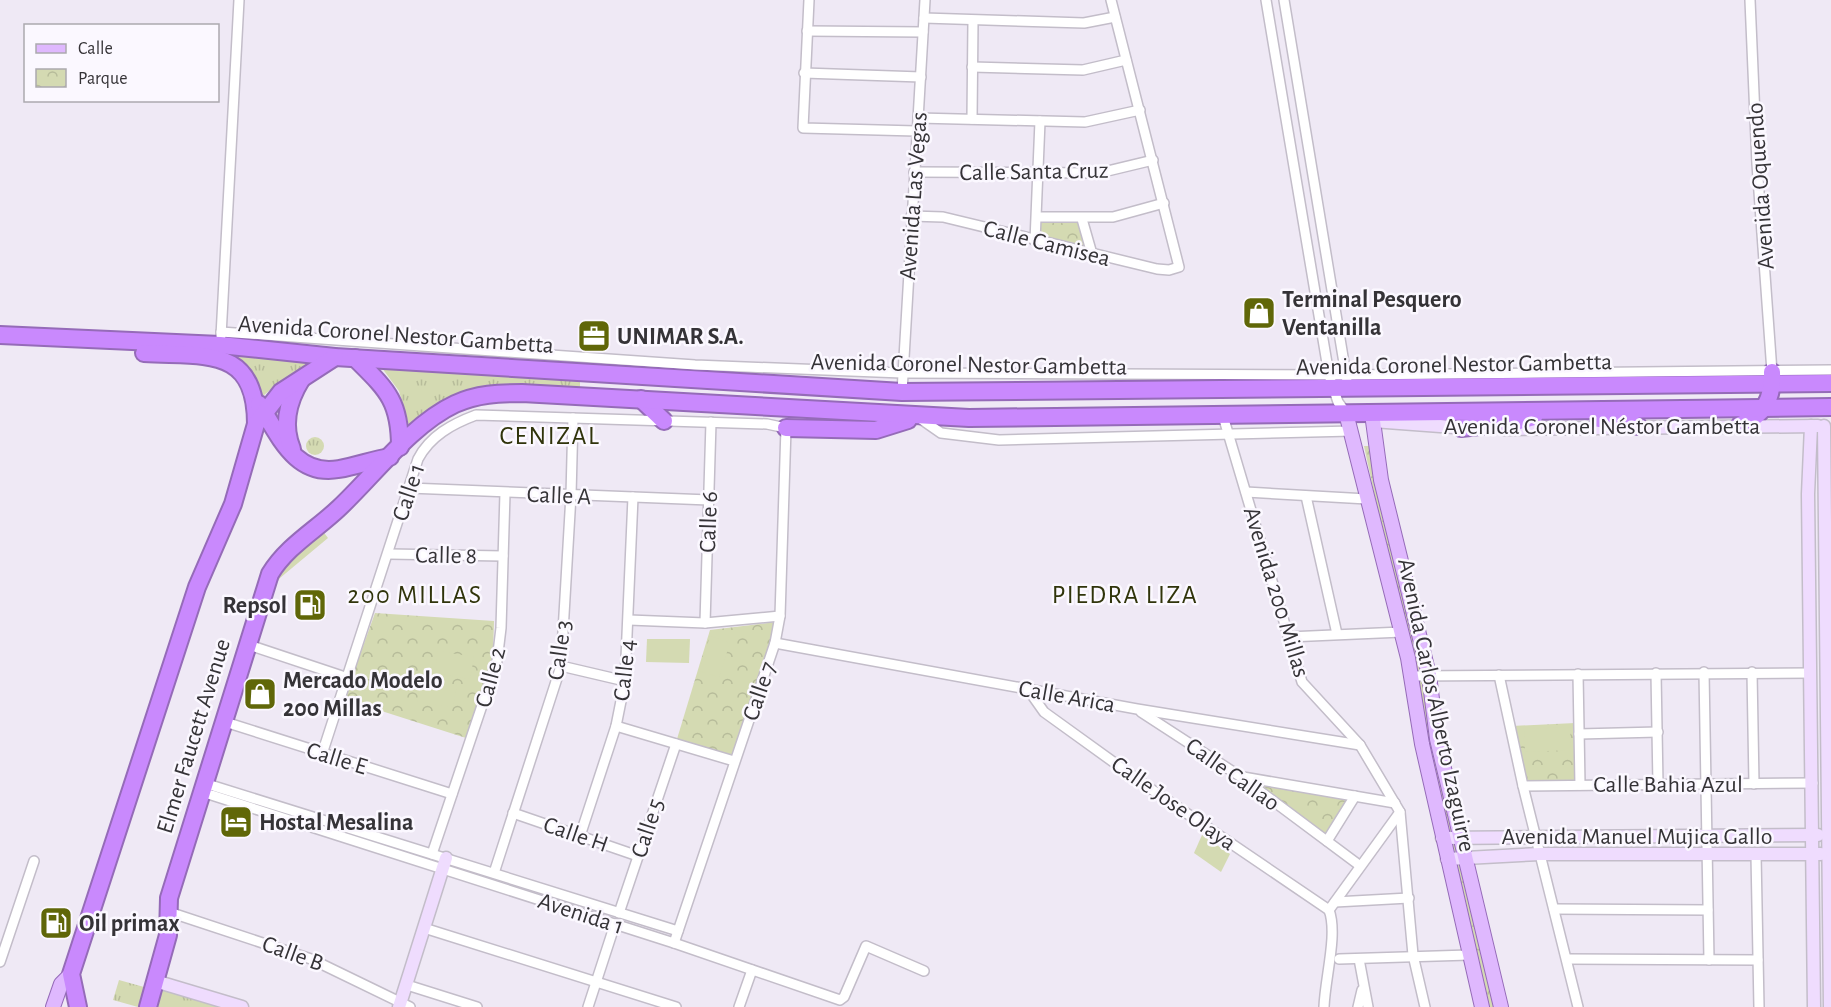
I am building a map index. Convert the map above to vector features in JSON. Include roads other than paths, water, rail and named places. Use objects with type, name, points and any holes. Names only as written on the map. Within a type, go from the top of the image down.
[{"type":"highway","name":"Avenida Coronel Nestor Gambetta","points":[[0,335],[221,338],[335,357],[902,392],[1339,382],[1772,378],[1831,383]]},
{"type":"highway","name":"Avenida Coronel Nestor Gambetta","points":[[0,344],[209,357],[235,366],[249,382],[260,418]]},
{"type":"highway","points":[[335,357],[281,392],[260,418],[296,458],[315,469],[336,470],[395,452],[400,427],[393,400],[380,382],[355,358]]},
{"type":"highway","points":[[296,458],[290,445],[287,417],[292,397],[302,378]]},
{"type":"highway","points":[[1740,425],[1755,420],[1766,408],[1772,378]]},
{"type":"highway","name":"Avenida Coronel Nestor Gambetta","points":[[395,452],[437,414],[454,405],[487,394],[522,393],[641,399],[918,417],[1223,416],[1831,407]]},
{"type":"highway","points":[[641,399],[664,421]]},
{"type":"highway","points":[[1461,428],[1515,422],[1558,410]]},
{"type":"highway","points":[[1576,410],[1596,418],[1626,421],[1638,426]]},
{"type":"highway","points":[[1346,413],[1373,421]]},
{"type":"highway","points":[[786,428],[876,430],[918,417]]},
{"type":"highway","name":"Elmer Faucett Avenue","points":[[71,974],[197,587],[233,504],[260,418]]},
{"type":"highway","name":"Elmer Faucett Avenue","points":[[148,1007],[168,935],[169,898],[264,590],[279,559],[340,508],[395,452]]},
{"type":"highway","points":[[71,974],[78,1007]]},
{"type":"main road","name":"Avenida Carlos Alberto Izaguirre","points":[[1346,413],[1402,632],[1442,838],[1482,1007]]},
{"type":"main road","name":"Avenida Carlos Alberto Izaguirre","points":[[1373,421],[1381,480],[1429,675],[1437,739],[1501,1007]]},
{"type":"main road","name":"Elmer Faucett Avenue","points":[[53,1007],[61,984],[71,974]]},
{"type":"street","points":[[239,0],[221,338],[685,364],[902,373],[1339,382]]},
{"type":"street","points":[[809,0],[801,124],[807,129],[916,132]]},
{"type":"street","name":"Avenida Las Vegas","points":[[902,392],[925,0]]},
{"type":"street","points":[[1036,217],[1082,219],[1113,217],[1164,203],[1111,0]]},
{"type":"street","points":[[1266,0],[1310,266],[1346,413]]},
{"type":"street","points":[[1284,0],[1327,264],[1339,382]]},
{"type":"street","name":"Avenida Oquendo","points":[[1750,0],[1757,164],[1772,378]]},
{"type":"street","points":[[924,18],[1084,23],[1115,17]]},
{"type":"street","points":[[972,119],[973,21]]},
{"type":"street","points":[[807,31],[922,32]]},
{"type":"street","points":[[972,67],[1083,70],[1126,60]]},
{"type":"street","points":[[804,73],[921,77]]},
{"type":"street","points":[[918,118],[1085,122],[1140,110]]},
{"type":"street","points":[[1035,241],[1040,121]]},
{"type":"street","name":"Calle Santa Cruz","points":[[914,172],[1099,173],[1153,160]]},
{"type":"street","name":"Calle Camisea","points":[[911,216],[943,217],[1092,255],[1157,269],[1176,269],[1179,263],[1164,203]]},
{"type":"street","points":[[1082,219],[1092,255]]},
{"type":"street","points":[[1310,266],[1327,264]]},
{"type":"street","points":[[1772,378],[1831,370]]},
{"type":"street","name":"Calle 1","points":[[322,754],[422,452],[450,425],[476,415],[767,424],[786,428]]},
{"type":"street","name":"Avenida 200 Millas","points":[[1223,416],[1302,682],[1360,745],[1400,812],[1413,955],[1425,1007]]},
{"type":"street","points":[[918,417],[941,433],[999,440],[1352,431]]},
{"type":"street","name":"Calle 3","points":[[494,873],[561,666],[573,418]]},
{"type":"street","name":"Avenida Coronel Néstor Gambetta","points":[[1373,421],[1461,428],[1546,430],[1638,426],[1822,426]]},
{"type":"street","name":"Calle 6","points":[[705,623],[711,422]]},
{"type":"street","points":[[1822,426],[1827,495],[1829,607],[1830,1007]]},
{"type":"street","points":[[1814,1007],[1808,494],[1822,426]]},
{"type":"street","name":"Calle 7","points":[[674,943],[775,643],[780,616],[786,428]]},
{"type":"street","name":"Calle A","points":[[409,488],[709,500]]},
{"type":"street","points":[[1246,492],[1367,499]]},
{"type":"street","name":"Calle 2","points":[[432,854],[497,661],[501,628],[505,493]]},
{"type":"street","points":[[1306,496],[1337,634]]},
{"type":"street","name":"Calle 4","points":[[580,836],[616,726],[625,681],[633,497]]},
{"type":"street","name":"Calle 8","points":[[388,554],[503,556]]},
{"type":"street","points":[[629,620],[705,623],[780,616]]},
{"type":"street","points":[[1288,638],[1402,632]]},
{"type":"street","name":"Calle Arica","points":[[775,643],[1137,709],[1360,745]]},
{"type":"street","points":[[246,644],[348,678]]},
{"type":"street","points":[[561,666],[625,681]]},
{"type":"street","points":[[1412,676],[1704,672],[1811,673]]},
{"type":"street","points":[[1704,672],[1708,960]]},
{"type":"street","points":[[1752,672],[1754,784]]},
{"type":"street","points":[[1656,673],[1658,785]]},
{"type":"street","points":[[1578,674],[1581,785]]},
{"type":"street","points":[[1500,675],[1523,786],[1578,1007]]},
{"type":"street","name":"Calle Jose Olaya","points":[[1027,688],[1044,712],[1148,787],[1332,906]]},
{"type":"street","points":[[1044,712],[1047,699],[1053,693]]},
{"type":"street","name":"Calle Callao","points":[[1137,709],[1241,777],[1359,865]]},
{"type":"street","points":[[1161,724],[1165,713]]},
{"type":"street","name":"Calle E","points":[[222,721],[452,794]]},
{"type":"street","points":[[616,726],[734,761]]},
{"type":"street","points":[[1580,734],[1658,732]]},
{"type":"street","name":"Calle 5","points":[[619,913],[676,744]]},
{"type":"street","points":[[1241,777],[1395,803]]},
{"type":"street","name":"Calle Bahia Azul","points":[[1523,786],[1813,783]]},
{"type":"street","name":"Avenida 1","points":[[203,787],[432,854],[444,863],[494,873],[678,931]]},
{"type":"street","name":"Avenida 1","points":[[203,787],[444,863],[840,1000],[866,946],[924,971]]},
{"type":"street","points":[[1327,841],[1355,796]]},
{"type":"street","points":[[1324,1007],[1325,982],[1333,937],[1332,906],[1359,865],[1400,812]]},
{"type":"street","name":"Calle H","points":[[513,813],[638,856]]},
{"type":"street","name":"Avenida Manuel Mujica Gallo","points":[[1442,838],[1829,835]]},
{"type":"street","name":"Avenida Manuel Mujica Gallo","points":[[1447,859],[1540,854],[1829,854]]},
{"type":"street","points":[[1756,855],[1759,1007]]},
{"type":"street","points":[[0,962],[34,861]]},
{"type":"street","points":[[404,1005],[407,985],[444,863]]},
{"type":"street","points":[[1332,906],[1409,898]]},
{"type":"street","points":[[1554,909],[1708,909]]},
{"type":"street","name":"Calle B","points":[[169,912],[311,959],[404,1005]]},
{"type":"street","points":[[1813,920],[1830,919]]},
{"type":"street","points":[[588,1007],[615,924]]},
{"type":"street","points":[[424,928],[596,984],[676,1007]]},
{"type":"street","points":[[1339,959],[1469,955]]},
{"type":"street","points":[[1359,959],[1368,1007]]},
{"type":"street","points":[[1566,959],[1758,960]]},
{"type":"street","points":[[739,1007],[752,970]]},
{"type":"street","points":[[155,981],[242,1007]]},
{"type":"street","points":[[407,985],[477,1007]]},
{"type":"street","points":[[1358,1007],[1363,987]]},
{"type":"place","name":"Terminal Pesquero Ventanilla","points":[[1259,313]]},
{"type":"place","name":"UNIMAR S.A.","points":[[594,336]]},
{"type":"place","name":"Repsol","points":[[310,605]]},
{"type":"place","name":"Mercado Modelo 200 Millas","points":[[260,694]]},
{"type":"place","name":"Hostal Mesalina","points":[[236,822]]},
{"type":"place","name":"Oil primax","points":[[56,923]]},
{"type":"district","name":"CENIZAL","points":[[550,435]]},
{"type":"district","name":"200 MILLAS","points":[[415,594]]},
{"type":"district","name":"PIEDRA LIZA","points":[[1125,594]]}]
